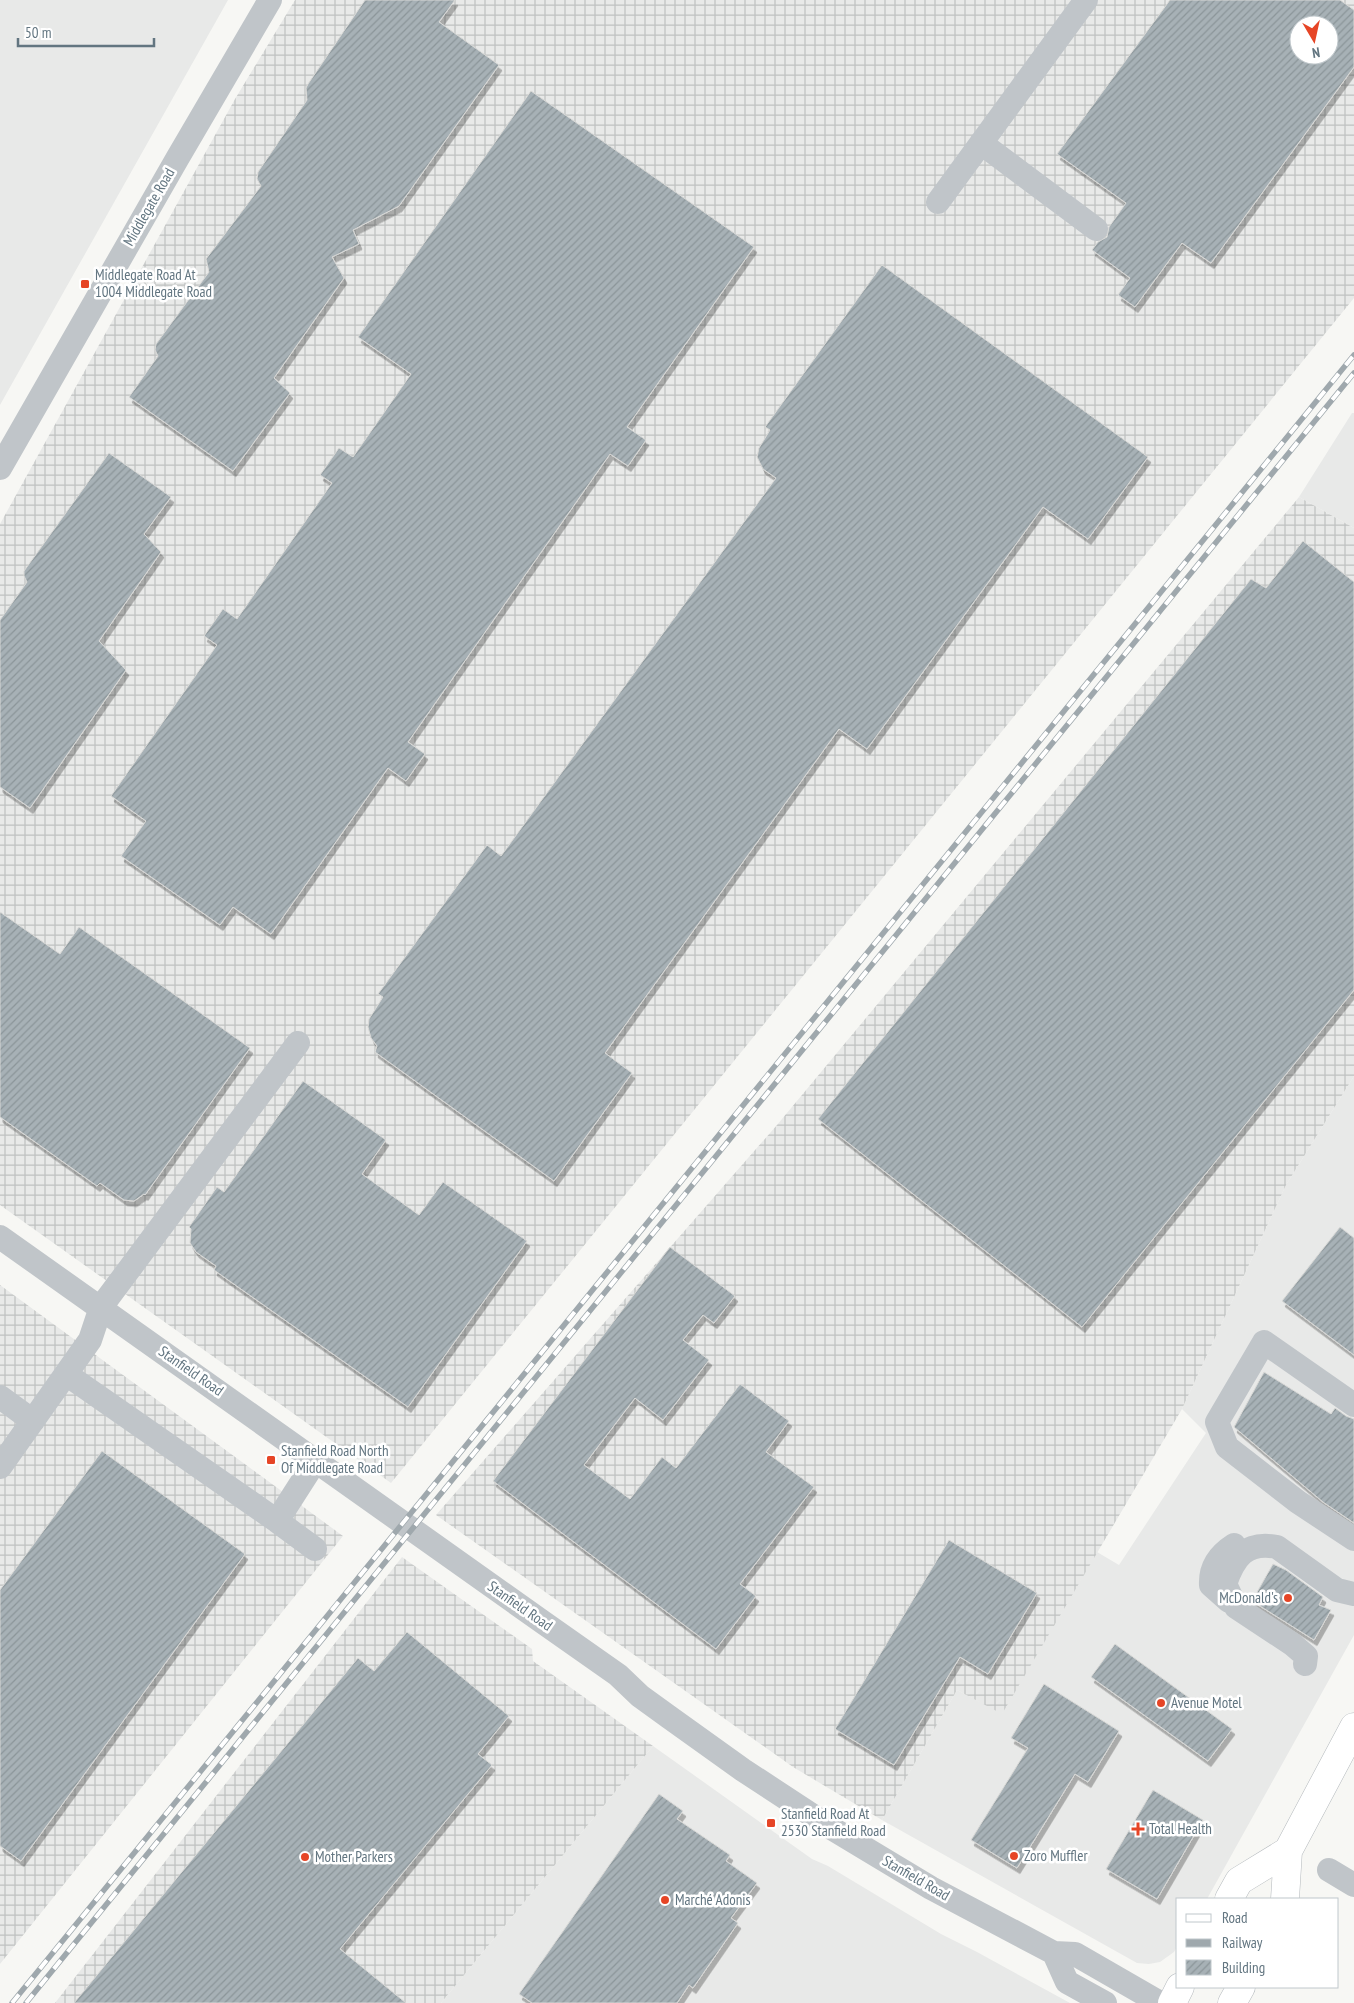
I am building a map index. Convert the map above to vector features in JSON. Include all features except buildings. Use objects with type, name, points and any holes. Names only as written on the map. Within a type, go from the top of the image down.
[{"type":"main road","points":[[1285,1898],[1288,1851],[1354,1727]]},
{"type":"main road","points":[[1230,1898],[1239,1881],[1288,1851]]},
{"type":"main road","points":[[1172,2003],[1180,1988]]},
{"type":"main road","points":[[1232,2003],[1240,1988]]},
{"type":"street","name":"Middlegate Road","points":[[0,468],[176,159],[270,0]]},
{"type":"street","points":[[938,202],[1086,0]]},
{"type":"street","points":[[981,143],[1096,229]]},
{"type":"street","points":[[0,1467],[90,1340],[101,1307],[298,1043]]},
{"type":"street","name":"Stanfield Road","points":[[0,1237],[618,1675],[640,1696],[751,1775],[832,1829],[930,1888],[1054,1953],[1075,1954],[1160,2003]]},
{"type":"street","points":[[1354,1404],[1264,1342],[1217,1422],[1227,1447],[1298,1502],[1354,1539]]},
{"type":"street","points":[[66,1374],[277,1521],[315,1550]]},
{"type":"street","points":[[0,1397],[33,1421]]},
{"type":"street","points":[[277,1521],[316,1460]]},
{"type":"street","points":[[1305,1664],[1306,1656],[1292,1644],[1236,1607],[1226,1584],[1233,1563],[1244,1552],[1268,1545],[1277,1547],[1337,1590],[1354,1594]]},
{"type":"street","points":[[1328,1870],[1354,1885]]},
{"type":"street","points":[[1054,1953],[1067,1982],[1105,2003]]},
{"type":"shaded area","points":[[0,0],[228,0],[0,405]]},
{"type":"shaded area","points":[[295,0],[1354,0],[1354,298],[391,1483],[0,1205],[0,524],[235,99]]},
{"type":"shaded area","points":[[1352,413],[1354,413],[1354,528],[1299,497]]},
{"type":"shaded area","points":[[1299,497],[1354,528],[1354,1076],[1286,1185],[1182,1409],[1002,1714],[957,1690],[882,1820],[793,1767],[436,1515],[777,1125]]},
{"type":"shaded area","points":[[1354,1076],[1354,1635],[1208,1898],[1176,1898],[1176,1948],[1174,1952],[1160,1962],[1149,1964],[1137,1963],[882,1820],[957,1690],[1002,1713],[1097,1552],[1119,1565],[1206,1433],[1182,1409],[1286,1185]]},
{"type":"shaded area","points":[[0,1285],[343,1536],[0,1964]]},
{"type":"shaded area","points":[[402,1557],[532,1649],[533,1661],[653,1746],[441,2003],[55,2003]]},
{"type":"shaded area","points":[[653,1746],[812,1859],[828,1866],[941,1934],[1070,2003],[441,2003]]},
{"type":"railway","points":[[12,2003],[1354,355]]},
{"type":"railway","points":[[26,2003],[1354,373]]},
{"type":"place","name":"Middlegate Road At 1004 Middlegate Road","points":[[85,284]]},
{"type":"place","name":"Stanfield Road North Of Middlegate Road","points":[[271,1460]]},
{"type":"place","name":"McDonald's","points":[[1288,1598]]},
{"type":"place","name":"Avenue Motel","points":[[1161,1703]]},
{"type":"place","name":"Stanfield Road At 2530 Stanfield Road","points":[[771,1823]]},
{"type":"place","name":"Total Health","points":[[1138,1829]]},
{"type":"place","name":"Zoro Muffler","points":[[1014,1856]]},
{"type":"place","name":"Mother Parkers","points":[[305,1857]]},
{"type":"place","name":"Marché Adonis","points":[[665,1900]]}]
